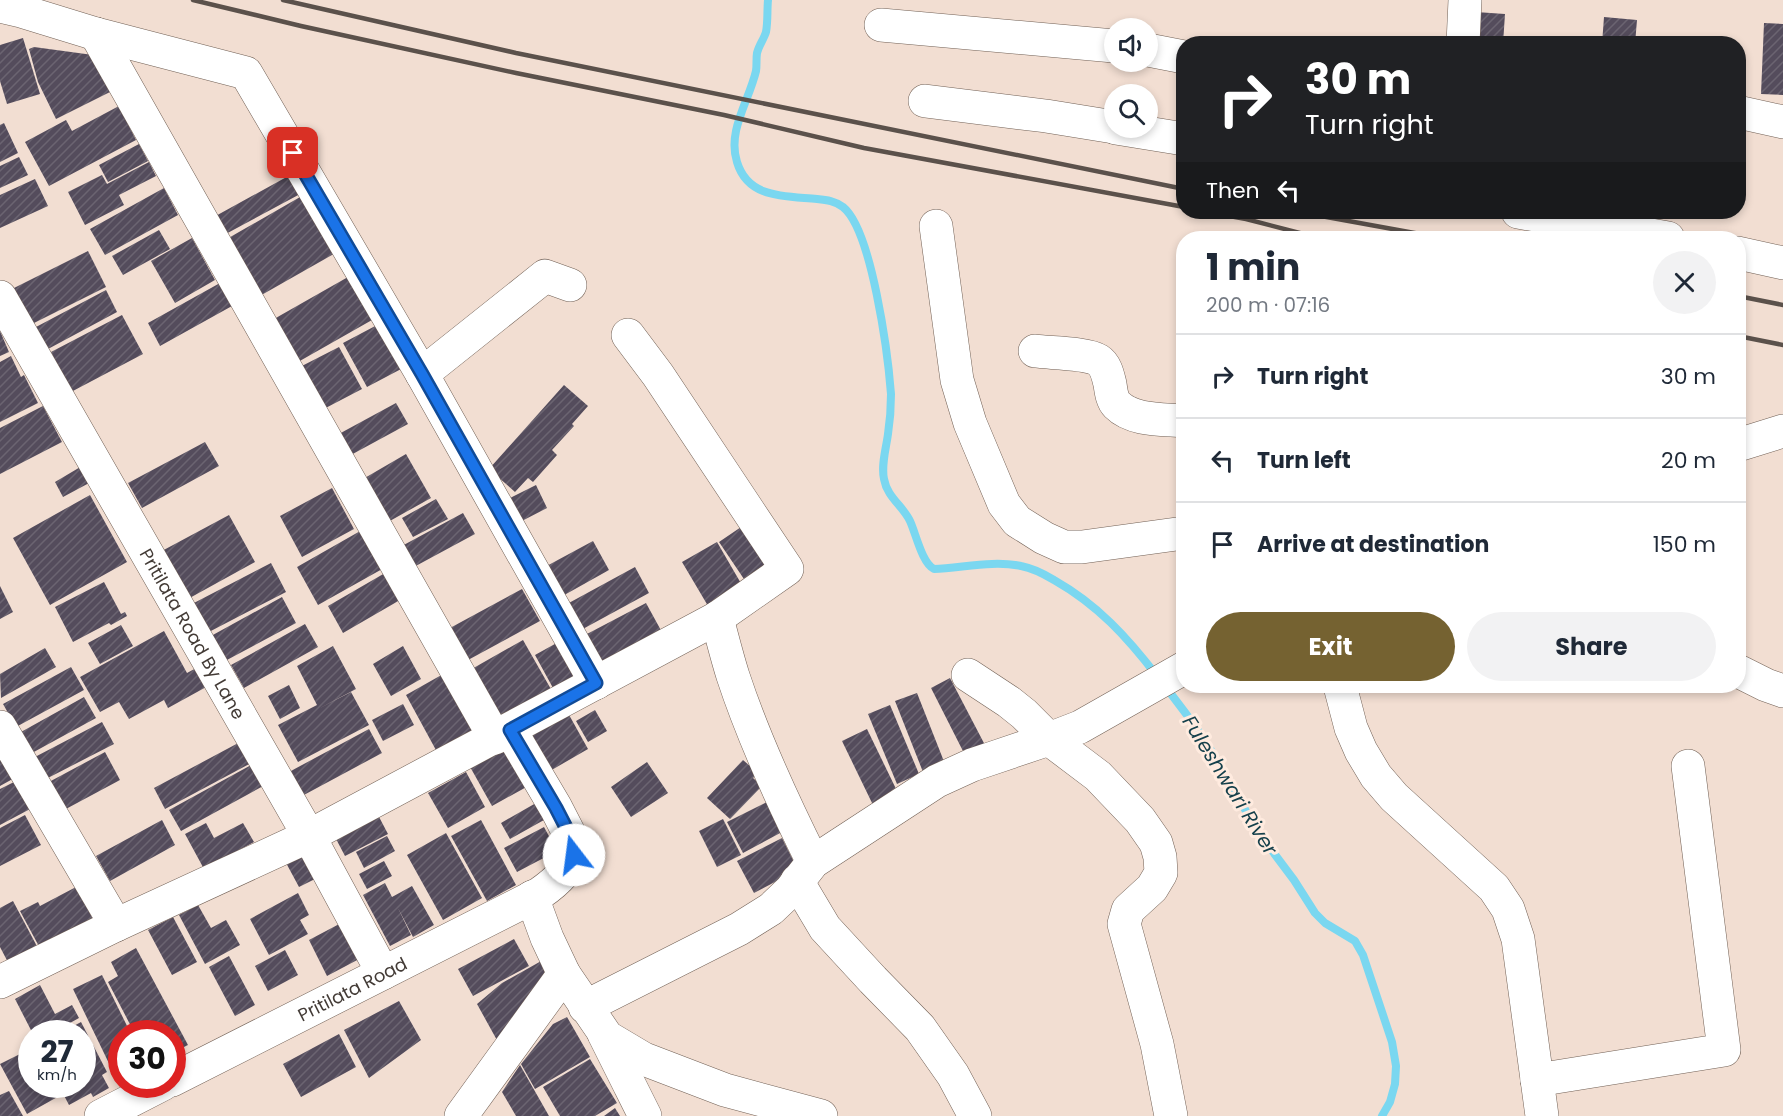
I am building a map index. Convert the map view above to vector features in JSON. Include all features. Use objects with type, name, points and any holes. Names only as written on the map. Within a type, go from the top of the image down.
[{"type":"street","points":[[1463,36],[1465,0]]},
{"type":"street","points":[[20,6],[96,34],[246,73],[422,374],[596,683]]},
{"type":"street","points":[[881,24],[1104,45]]},
{"type":"street","points":[[96,34],[502,734]]},
{"type":"street","points":[[1158,52],[1176,55]]},
{"type":"street","points":[[925,101],[1104,125]]},
{"type":"street","points":[[1746,114],[1783,122]]},
{"type":"street","points":[[1158,134],[1176,138]]},
{"type":"street","points":[[1558,219],[1628,231]]},
{"type":"street","points":[[936,226],[957,380],[970,423],[1004,504],[1017,521],[1044,538],[1064,547],[1082,547],[1176,533]]},
{"type":"street","points":[[1746,256],[1783,263]]},
{"type":"street","points":[[422,374],[545,276],[570,285]]},
{"type":"street","name":"Pritilata Road By Lane","points":[[0,297],[309,836],[383,973]]},
{"type":"street","points":[[0,982],[116,925],[309,836],[717,618],[787,569],[658,375],[628,335]]},
{"type":"street","points":[[1035,351],[1090,357],[1100,361],[1108,373],[1111,392],[1116,404],[1129,413],[1176,420]]},
{"type":"street","points":[[1746,443],[1783,431]]},
{"type":"street","points":[[717,618],[733,676],[805,872],[813,910],[825,928],[920,1028],[953,1075],[975,1116]]},
{"type":"street","points":[[594,1019],[771,909],[805,872],[937,781],[981,762],[1080,727],[1176,672]]},
{"type":"street","points":[[1746,674],[1783,691]]},
{"type":"street","points":[[968,675],[1017,708],[1049,739],[1098,776],[1140,820],[1156,843],[1160,856],[1161,873],[1152,888],[1128,910],[1124,924],[1157,1044],[1171,1116]]},
{"type":"street","points":[[1342,693],[1351,728],[1376,776],[1394,797],[1494,888],[1508,909],[1518,939],[1542,1116]]},
{"type":"street","points":[[0,727],[116,925]]},
{"type":"street","name":"Pritilata Road","points":[[186,1073],[532,897],[554,884],[563,875],[574,855],[575,845],[556,808],[502,734]]},
{"type":"street","points":[[1537,1080],[1724,1050],[1688,766]]},
{"type":"street","points":[[532,897],[546,938],[564,974],[607,1037],[644,1059],[725,1090],[821,1116]]},
{"type":"street","points":[[461,1116],[564,974]]},
{"type":"street","points":[[594,1019],[645,1116]]},
{"type":"street","points":[[101,1116],[136,1098]]},
{"type":"building","points":[[1476,12],[1505,14],[1504,36],[1474,36]]},
{"type":"building","points":[[1604,17],[1637,20],[1636,36],[1603,36]]},
{"type":"building","points":[[1764,23],[1783,24],[1783,95],[1761,94]]},
{"type":"building","points":[[23,38],[40,94],[7,104],[0,81],[0,45]]},
{"type":"building","points":[[34,47],[93,55],[110,92],[56,119],[38,82],[29,49]]},
{"type":"building","points":[[119,106],[136,140],[49,186],[25,142],[66,120],[72,131]]},
{"type":"building","points":[[4,123],[18,153],[0,162],[0,125]]},
{"type":"building","points":[[139,144],[148,161],[108,182],[99,165]]},
{"type":"building","points":[[19,157],[28,175],[0,188],[0,166]]},
{"type":"building","points":[[149,162],[156,176],[119,195],[124,205],[85,225],[68,192],[102,175],[107,184]]},
{"type":"building","points":[[292,174],[302,193],[222,236],[212,218]]},
{"type":"building","points":[[35,179],[48,206],[0,228],[0,195]]},
{"type":"building","points":[[164,188],[178,215],[105,255],[90,229]]},
{"type":"building","points":[[307,193],[339,251],[258,297],[225,240]]},
{"type":"building","points":[[159,230],[170,249],[123,275],[112,256]]},
{"type":"building","points":[[192,238],[215,280],[175,303],[151,261]]},
{"type":"building","points":[[88,251],[106,287],[30,325],[12,289]]},
{"type":"building","points":[[348,277],[372,320],[298,362],[274,319]]},
{"type":"building","points":[[220,283],[232,306],[160,346],[148,323]]},
{"type":"building","points":[[106,290],[117,312],[48,349],[36,327]]},
{"type":"building","points":[[122,315],[143,354],[71,392],[51,352]]},
{"type":"building","points":[[379,324],[403,368],[367,387],[343,343]]},
{"type":"building","points":[[0,331],[9,352],[0,356]]},
{"type":"building","points":[[339,347],[362,389],[318,412],[296,369]]},
{"type":"building","points":[[11,356],[21,377],[24,375],[38,403],[0,422],[0,362]]},
{"type":"building","points":[[564,385],[588,406],[572,424],[574,426],[552,450],[557,455],[533,482],[528,478],[515,492],[489,469]]},
{"type":"building","points":[[396,403],[408,424],[349,456],[337,435]]},
{"type":"building","points":[[43,406],[62,442],[0,474],[0,428]]},
{"type":"building","points":[[205,442],[219,466],[142,508],[128,483]]},
{"type":"building","points":[[406,454],[431,498],[388,522],[363,479]]},
{"type":"building","points":[[82,466],[91,482],[63,497],[55,482]]},
{"type":"building","points":[[536,485],[547,508],[518,523],[506,500]]},
{"type":"building","points":[[332,488],[354,529],[302,557],[280,516]]},
{"type":"building","points":[[90,495],[127,562],[50,605],[13,538]]},
{"type":"building","points":[[436,499],[448,519],[413,537],[402,518]]},
{"type":"building","points":[[463,513],[475,534],[412,568],[400,547]]},
{"type":"building","points":[[229,515],[255,562],[186,600],[160,552]]},
{"type":"building","points":[[747,523],[778,569],[750,588],[719,542]]},
{"type":"building","points":[[362,530],[384,568],[318,605],[297,567]]},
{"type":"building","points":[[593,541],[609,570],[559,598],[543,568]]},
{"type":"building","points":[[717,542],[746,592],[711,611],[682,562]]},
{"type":"building","points":[[271,563],[286,592],[207,633],[192,604]]},
{"type":"building","points":[[635,567],[649,593],[581,630],[567,604]]},
{"type":"building","points":[[385,573],[400,600],[343,633],[328,606]]},
{"type":"building","points":[[104,582],[121,614],[125,612],[127,616],[73,642],[55,607]]},
{"type":"building","points":[[0,586],[13,612],[0,619]]},
{"type":"building","points":[[522,589],[540,621],[468,660],[450,628]]},
{"type":"building","points":[[282,597],[296,623],[225,661],[211,636]]},
{"type":"building","points":[[646,603],[663,634],[603,666],[587,634]]},
{"type":"building","points":[[305,624],[318,647],[244,688],[231,665]]},
{"type":"building","points":[[121,625],[133,646],[100,664],[88,643]]},
{"type":"building","points":[[164,631],[187,673],[198,667],[208,686],[168,708],[164,700],[129,719],[119,702],[100,712],[80,677]]},
{"type":"building","points":[[523,640],[556,698],[503,729],[470,670]]},
{"type":"building","points":[[562,640],[586,684],[559,699],[535,655]]},
{"type":"building","points":[[333,646],[356,689],[318,709],[351,692],[369,725],[298,762],[278,725],[317,705],[297,666]]},
{"type":"building","points":[[403,646],[421,679],[391,696],[373,664]]},
{"type":"building","points":[[45,648],[56,667],[1,698],[0,674]]},
{"type":"building","points":[[71,667],[84,690],[16,727],[3,704]]},
{"type":"building","points":[[445,673],[483,742],[443,763],[406,695]]},
{"type":"building","points":[[950,678],[986,747],[966,757],[931,688]]},
{"type":"building","points":[[289,685],[300,708],[280,719],[268,696]]},
{"type":"building","points":[[917,693],[945,764],[923,772],[895,701]]},
{"type":"building","points":[[84,697],[96,718],[32,753],[21,732]]},
{"type":"building","points":[[403,704],[414,725],[383,741],[372,720]]},
{"type":"building","points":[[890,705],[919,774],[897,784],[868,714]]},
{"type":"building","points":[[595,710],[607,731],[588,742],[576,721]]},
{"type":"building","points":[[568,713],[588,749],[543,775],[523,739]]},
{"type":"building","points":[[102,722],[114,744],[44,780],[33,758]]},
{"type":"building","points":[[369,729],[382,753],[302,796],[289,772]]},
{"type":"building","points":[[867,729],[898,793],[873,805],[842,741]]},
{"type":"building","points":[[242,741],[253,762],[165,809],[154,788]]},
{"type":"building","points":[[0,742],[18,776],[0,786]]},
{"type":"building","points":[[508,744],[530,785],[492,806],[469,765]]},
{"type":"building","points":[[105,752],[120,780],[64,810],[49,782]]},
{"type":"building","points":[[743,760],[758,773],[753,778],[762,786],[730,819],[707,798]]},
{"type":"building","points":[[647,762],[668,793],[631,817],[611,787]]},
{"type":"building","points":[[253,764],[265,785],[181,831],[169,810]]},
{"type":"building","points":[[466,772],[485,807],[448,828],[428,793]]},
{"type":"building","points":[[18,780],[32,808],[0,825],[0,789]]},
{"type":"building","points":[[767,802],[782,832],[743,853],[727,822]]},
{"type":"building","points":[[536,803],[544,820],[510,839],[501,823]]},
{"type":"building","points":[[25,815],[41,845],[0,866],[0,828]]},
{"type":"building","points":[[378,815],[388,834],[345,856],[335,837]]},
{"type":"building","points":[[723,819],[741,855],[717,867],[699,831]]},
{"type":"building","points":[[162,820],[175,845],[110,881],[96,856]]},
{"type":"building","points":[[481,820],[516,885],[487,901],[451,836]]},
{"type":"building","points":[[206,823],[214,838],[243,823],[254,842],[204,869],[185,834]]},
{"type":"building","points":[[544,827],[557,851],[517,872],[504,848]]},
{"type":"building","points":[[446,833],[482,898],[443,920],[407,855]]},
{"type":"building","points":[[387,836],[395,851],[364,868],[356,852]]},
{"type":"building","points":[[782,838],[798,870],[754,893],[737,861]]},
{"type":"building","points":[[307,848],[321,876],[299,887],[285,861]]},
{"type":"building","points":[[384,861],[392,876],[367,889],[359,874]]},
{"type":"building","points":[[385,883],[392,897],[412,886],[434,925],[413,937],[398,908],[411,935],[390,946],[363,895]]},
{"type":"building","points":[[76,887],[95,923],[42,952],[20,911],[38,902],[40,906]]},
{"type":"building","points":[[298,893],[309,915],[300,920],[308,934],[269,955],[250,919]]},
{"type":"building","points":[[13,901],[40,952],[11,968],[0,947],[0,908]]},
{"type":"building","points":[[198,905],[211,928],[226,920],[240,945],[205,964],[179,915]]},
{"type":"building","points":[[173,917],[197,962],[172,975],[148,930]]},
{"type":"building","points":[[343,922],[361,958],[327,976],[309,940]]},
{"type":"building","points":[[514,939],[529,966],[473,996],[458,969]]},
{"type":"building","points":[[136,948],[175,1020],[128,1020],[108,982],[118,976],[111,962]]},
{"type":"building","points":[[285,950],[298,975],[268,991],[255,966]]},
{"type":"building","points":[[229,956],[255,1005],[235,1016],[209,967]]},
{"type":"building","points":[[543,960],[550,973],[498,1042],[477,1004],[502,983]]},
{"type":"building","points":[[102,975],[124,1020],[108,1020],[108,1061],[96,1037],[96,1020],[88,1020],[73,989]]},
{"type":"building","points":[[40,985],[55,1014],[72,1005],[79,1018],[75,1020],[26,1020],[15,999]]},
{"type":"building","points":[[399,1001],[421,1040],[369,1078],[344,1030]]},
{"type":"building","points":[[567,1017],[590,1057],[535,1089],[521,1064],[553,1024]]},
{"type":"building","points":[[339,1034],[356,1067],[301,1097],[283,1064]]},
{"type":"building","points":[[96,1051],[107,1072],[102,1075],[108,1089],[96,1095]]},
{"type":"building","points":[[18,1055],[18,1097],[0,1064]]},
{"type":"building","points":[[590,1059],[617,1103],[595,1116],[560,1116],[543,1087]]},
{"type":"building","points":[[520,1065],[549,1116],[516,1116],[502,1092]]},
{"type":"building","points":[[9,1091],[23,1116],[0,1116],[0,1095]]},
{"type":"building","points":[[18,1098],[56,1098],[27,1114]]},
{"type":"building","points":[[65,1098],[82,1098],[69,1105]]},
{"type":"building","points":[[615,1108],[620,1116],[604,1116]]},
{"type":"waterway","name":"Fuleshwari River","points":[[768,0],[766,32],[758,50],[756,71],[737,127],[735,139],[737,162],[742,174],[759,189],[781,196],[834,202],[843,207],[853,220],[862,240],[877,294],[889,376],[891,409],[883,463],[884,479],[888,491],[910,521],[926,561],[934,569],[1010,564],[1042,573],[1098,611],[1123,635],[1157,676]]},
{"type":"waterway","name":"Fuleshwari River","points":[[1165,686],[1193,723],[1258,832],[1294,880],[1315,913],[1325,923],[1355,941],[1363,955],[1392,1042],[1396,1066],[1395,1084],[1390,1102],[1382,1116]]},
{"type":"railway","points":[[193,0],[301,26],[724,115],[864,148],[1176,206]]},
{"type":"railway","points":[[283,0],[516,53],[1176,187]]},
{"type":"railway","points":[[1246,219],[1292,231]]},
{"type":"railway","points":[[1338,219],[1404,231]]},
{"type":"railway","points":[[1746,298],[1783,305]]},
{"type":"railway","points":[[1746,338],[1783,345]]},
{"type":"route","points":[[293,153],[422,374],[596,683],[510,730],[575,845],[574,855]]}]
